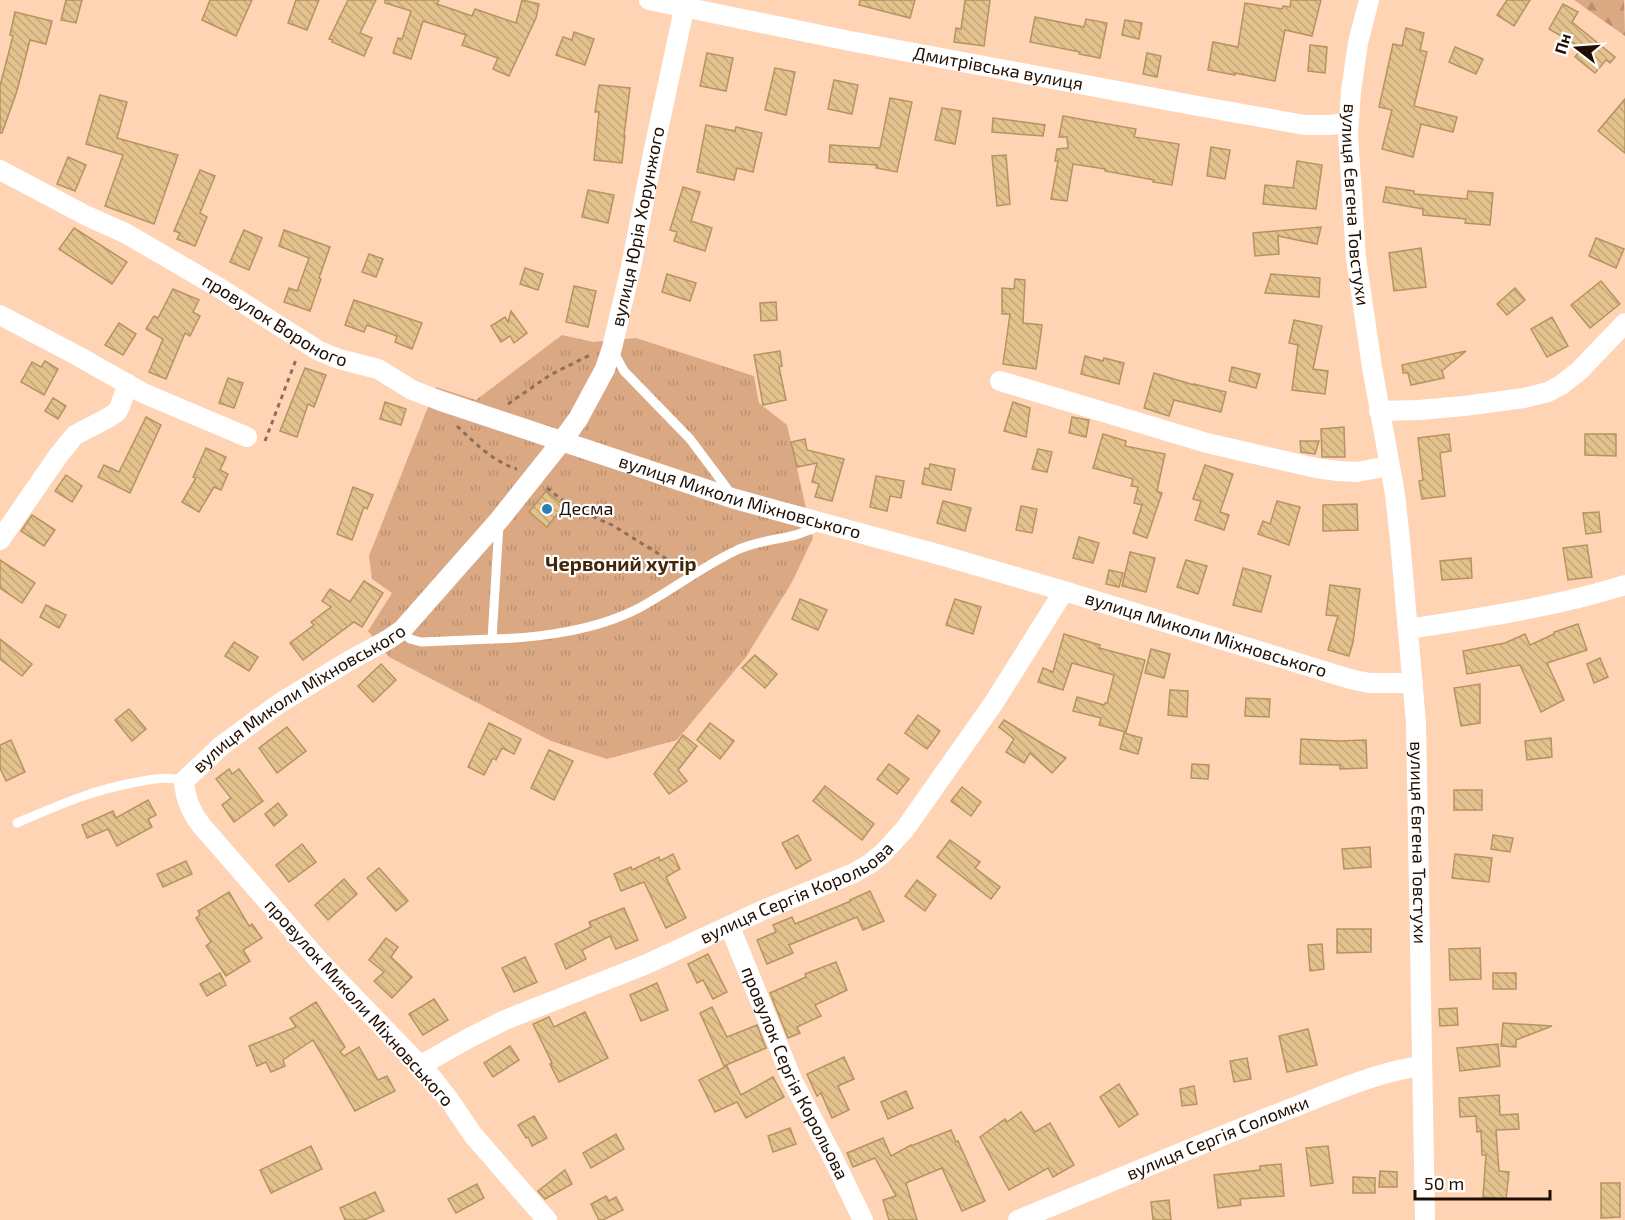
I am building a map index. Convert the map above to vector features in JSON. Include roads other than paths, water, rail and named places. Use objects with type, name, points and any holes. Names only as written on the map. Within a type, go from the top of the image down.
[{"type":"street","name":"Дмитрівська вулиця","points":[[649,0],[685,4],[861,44],[1305,125],[1348,123]]},
{"type":"street","name":"вулиця Євгена Товстухи","points":[[1369,0],[1358,43],[1348,123],[1356,258],[1379,411],[1395,494],[1418,753],[1424,1220]]},
{"type":"street","name":"вулиця Юрія Хорунжого","points":[[562,441],[592,395],[612,348],[685,4]]},
{"type":"street","name":"провулок Вороного","points":[[0,170],[124,233],[218,287],[319,351],[378,369],[412,390],[441,401],[562,441]]},
{"type":"street","points":[[0,315],[128,384],[177,408],[247,437]]},
{"type":"street","points":[[1379,411],[1464,406],[1524,398],[1548,392],[1579,371],[1625,323]]},
{"type":"street","points":[[1000,381],[1207,442],[1327,470],[1357,472],[1389,466]]},
{"type":"street","points":[[0,540],[75,435],[117,412],[128,384]]},
{"type":"street","name":"вулиця Миколи Міхновського","points":[[184,781],[221,746],[280,704],[402,630],[500,519],[562,441],[735,499],[1064,591],[1350,679],[1380,684],[1413,683]]},
{"type":"street","points":[[1408,629],[1536,607],[1625,585]]},
{"type":"street","name":"вулиця Сергія Корольова","points":[[421,1065],[505,1020],[647,964],[761,911],[854,873],[871,863],[896,841],[993,704],[1064,591]]},
{"type":"street","name":"провулок Миколи Міхновського","points":[[184,781],[186,800],[201,825],[322,964],[421,1065],[477,1140],[547,1220]]},
{"type":"street","name":"провулок Сергія Корольова","points":[[730,927],[793,1082],[863,1220]]},
{"type":"street","name":"вулиця Сергія Соломки","points":[[1018,1220],[1312,1100],[1394,1071],[1422,1066]]},
{"type":"lane","points":[[612,348],[624,371],[690,439],[735,499]]},
{"type":"lane","points":[[492,639],[500,519]]},
{"type":"lane","points":[[402,630],[410,639],[421,642],[492,639],[537,636],[609,621],[638,608],[745,547],[755,543],[796,536],[822,524]]},
{"type":"lane","points":[[17,823],[81,796],[108,788],[162,778],[177,778],[184,781]]},
{"type":"place","name":"Десма","points":[[547,509]]},
{"type":"district","name":"Червоний хутір","points":[[621,564]]}]
